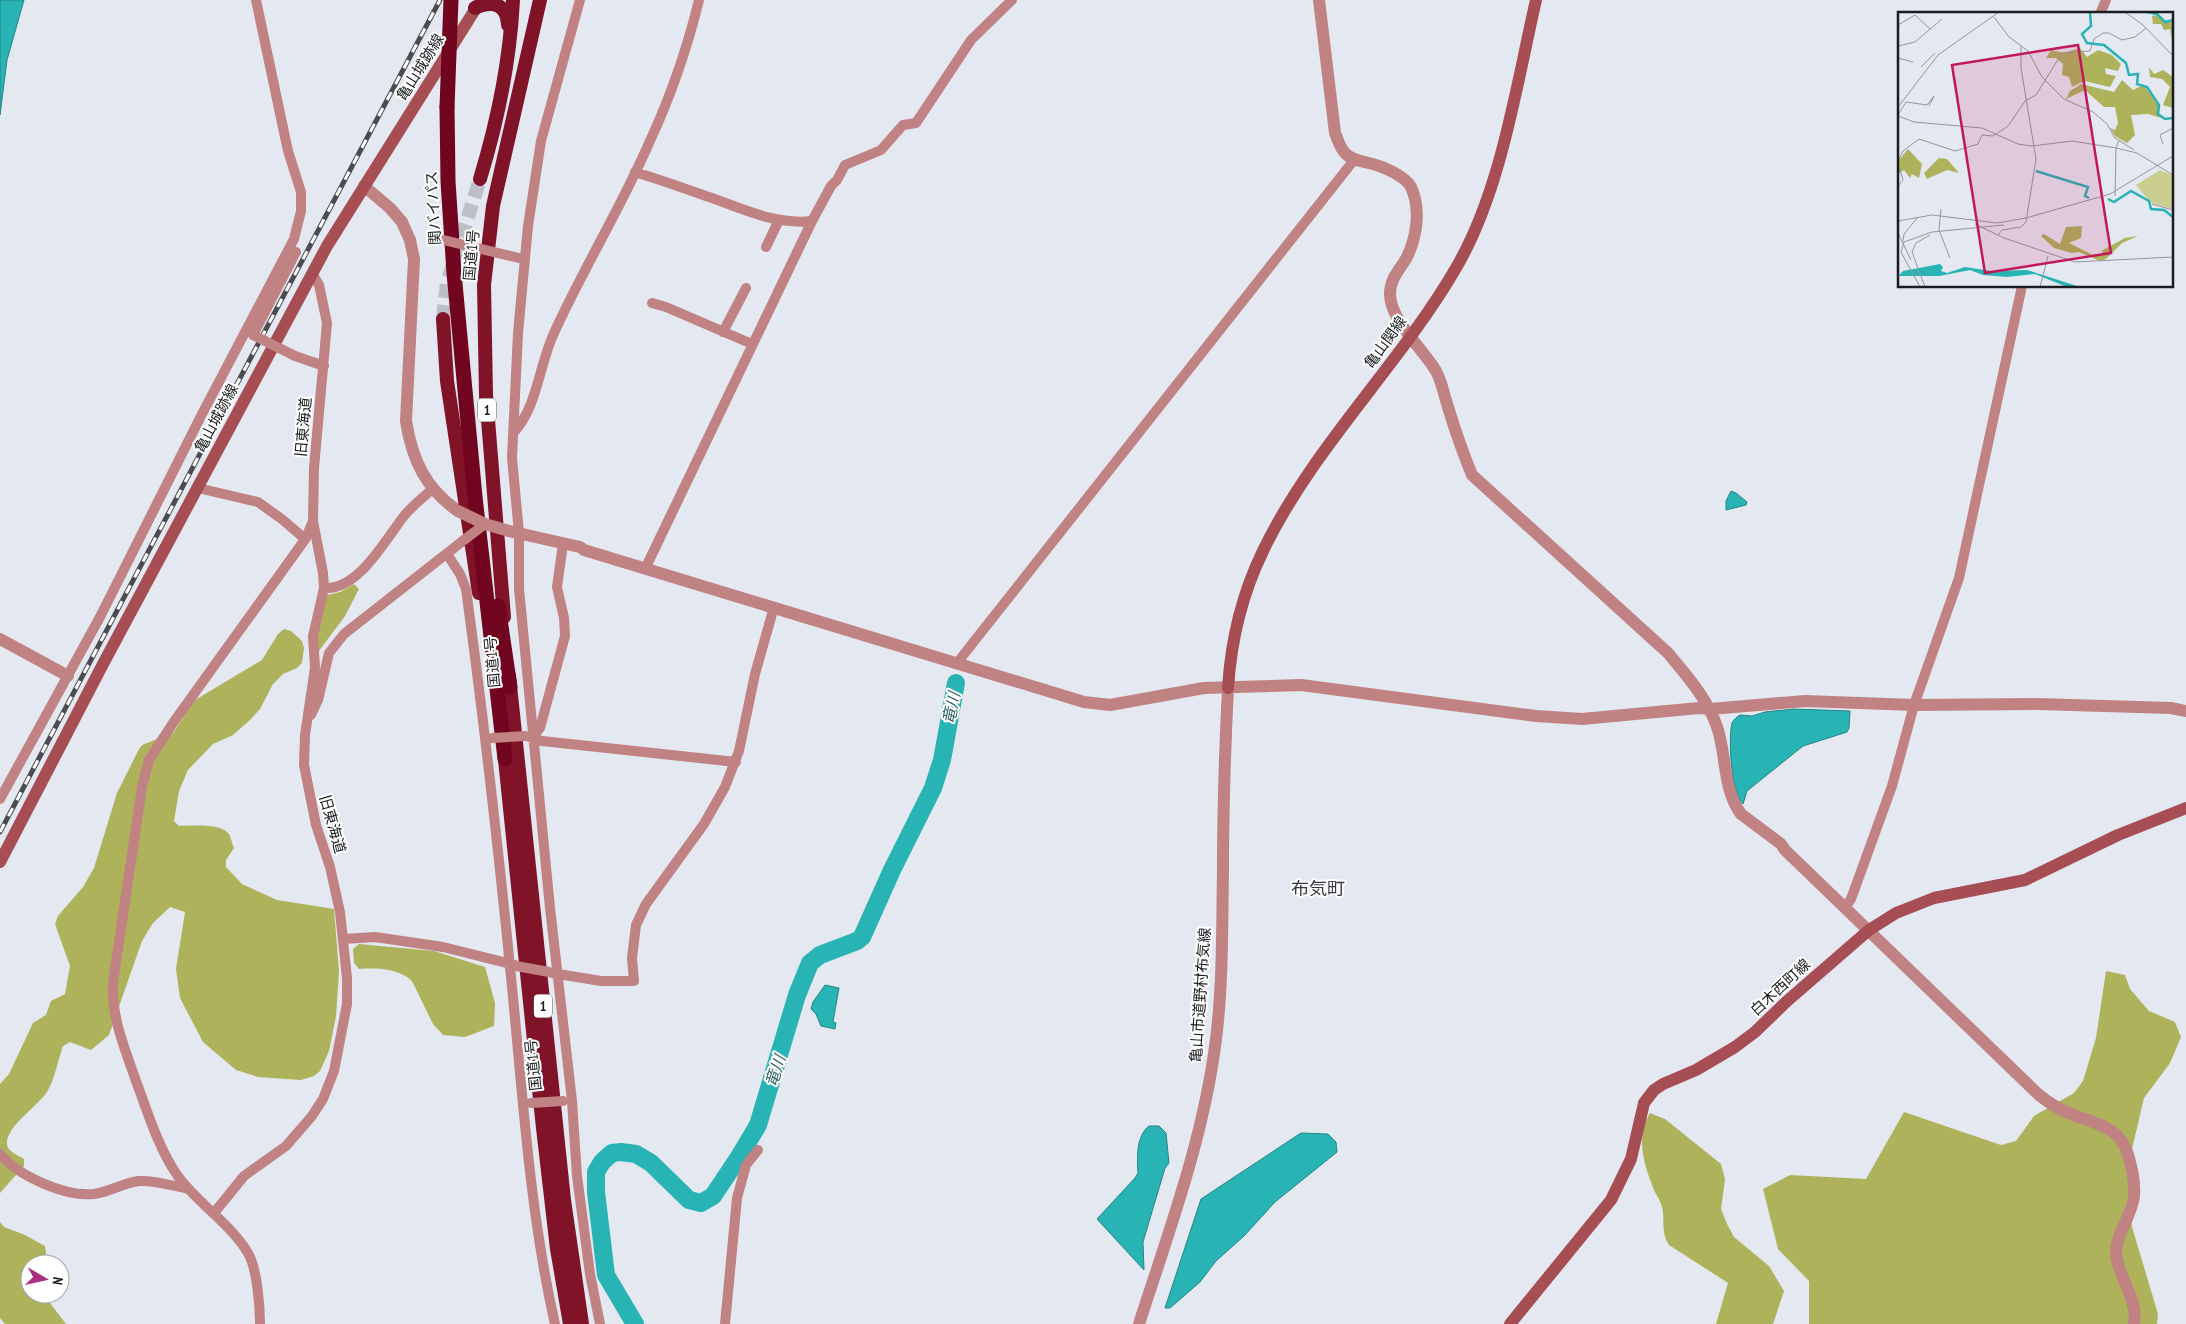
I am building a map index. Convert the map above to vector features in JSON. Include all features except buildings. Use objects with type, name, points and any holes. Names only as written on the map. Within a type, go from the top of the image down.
[{"type":"highway","name":"関バイパス","points":[[451,0],[447,107],[451,235],[469,414]]},
{"type":"highway","points":[[480,178],[502,93],[510,42],[513,0]]},
{"type":"highway","points":[[508,134],[533,0]]},
{"type":"highway","name":"国道1号","points":[[540,0],[508,134],[488,232],[483,309],[487,405],[510,687],[564,1200],[582,1324]]},
{"type":"highway","points":[[478,4],[492,2],[503,7],[506,12],[508,28],[502,93]]},
{"type":"highway","name":"国道1号","points":[[443,319],[447,381],[505,759],[544,1137],[557,1249],[570,1324]]},
{"type":"highway","name":"1","points":[[469,414],[510,687]]},
{"type":"highway","name":"1","points":[[469,414],[476,506],[505,759]]},
{"type":"main road","name":"亀山関線","points":[[1228,688],[1235,633],[1244,599],[1263,551],[1289,504],[1335,436],[1411,335],[1456,268],[1486,204],[1501,152],[1536,0]]},
{"type":"main road","name":"亀山城跡線","points":[[0,862],[312,274],[364,186],[478,4]]},
{"type":"main road","name":"白木西町線","points":[[1510,1324],[1611,1200],[1631,1159],[1641,1114],[1648,1095],[1663,1084],[1716,1060],[1755,1032],[1786,1002],[1869,930],[1910,906],[1934,898],[2025,880],[2118,835],[2158,821],[2186,808]]},
{"type":"street","points":[[256,0],[288,151],[301,192],[296,252],[253,335],[295,356],[324,366]]},
{"type":"street","points":[[580,0],[542,141],[521,259],[515,431],[512,458],[514,532],[529,737],[580,1211],[600,1324]]},
{"type":"street","points":[[515,431],[523,421],[533,397],[553,335],[635,172],[670,94],[699,0]]},
{"type":"street","points":[[645,568],[812,220],[844,165],[881,150],[903,125],[916,123],[971,40],[1012,0]]},
{"type":"street","points":[[1320,0],[1335,133],[1344,152],[1354,160],[1374,164],[1402,178],[1410,186],[1417,214],[1415,238],[1407,257],[1394,275],[1390,295],[1391,304],[1435,370],[1472,475],[1668,653],[1710,709],[1717,726],[1730,792],[1736,807],[1754,825],[1781,844],[2039,1096],[2068,1113],[2105,1126],[2122,1141],[2132,1170],[2134,1196],[2119,1236],[2116,1255],[2133,1303],[2135,1312],[2134,1324]]},
{"type":"street","points":[[2101,12],[2106,0]]},
{"type":"street","points":[[957,663],[1354,160]]},
{"type":"street","points":[[635,172],[675,184],[754,215],[795,223],[812,220]]},
{"type":"street","points":[[364,186],[390,208],[402,222],[410,240],[414,275],[406,421],[409,439],[417,462],[432,489],[458,511],[485,524],[580,547],[1084,702],[1099,705],[1125,702],[1204,688],[1302,685],[1536,716],[1582,719],[1805,701],[1914,706],[2038,704],[2172,708],[2186,711]]},
{"type":"street","points":[[766,247],[779,220]]},
{"type":"street","points":[[0,799],[100,617],[201,416],[294,239],[298,226]]},
{"type":"street","points":[[435,238],[521,259]]},
{"type":"street","name":"旧東海道","points":[[214,1213],[244,1176],[286,1146],[302,1129],[323,1099],[337,1057],[347,1004],[348,978],[337,897],[306,781],[304,745],[315,668],[313,636],[324,588],[313,521],[314,468],[327,323],[319,285],[312,274]]},
{"type":"street","points":[[723,332],[746,288]]},
{"type":"street","points":[[1846,906],[1851,899],[1892,786],[1914,706],[1959,578],[2022,288]]},
{"type":"street","points":[[652,303],[666,307],[752,344]]},
{"type":"street","points":[[198,488],[258,502],[283,520],[305,540]]},
{"type":"street","points":[[324,588],[333,589],[343,585],[352,578],[375,556],[406,514],[432,489]]},
{"type":"street","points":[[260,1324],[254,1272],[250,1256],[242,1244],[214,1213],[189,1189],[165,1156],[130,1064],[114,1014],[112,982],[142,787],[149,760],[168,730],[305,540],[313,521]]},
{"type":"street","points":[[308,720],[318,700],[329,653],[344,634],[485,524]]},
{"type":"street","points":[[529,737],[540,728],[565,636],[564,618],[557,587],[563,544]]},
{"type":"street","points":[[447,554],[460,574],[466,589],[489,739],[543,1271],[555,1324]]},
{"type":"street","points":[[343,939],[375,937],[443,947],[553,973],[601,981],[634,981],[632,970],[633,942],[639,918],[653,894],[713,809],[736,762],[755,674],[774,607]]},
{"type":"street","points":[[0,639],[68,676]]},
{"type":"street","name":"亀山市道野村布気線","points":[[1139,1324],[1183,1186],[1204,1107],[1216,1040],[1222,966],[1224,768],[1228,688]]},
{"type":"street","points":[[489,739],[529,737],[542,742],[736,762]]},
{"type":"street","points":[[527,1104],[568,1101]]},
{"type":"street","points":[[725,1324],[739,1191],[746,1165],[758,1150]]},
{"type":"street","points":[[0,1154],[17,1170],[31,1179],[49,1186],[84,1194],[109,1190],[136,1182],[189,1189]]},
{"type":"green space","points":[[354,584],[359,589],[345,616],[319,651],[317,650],[319,625],[327,595],[340,592]]},
{"type":"green space","points":[[284,629],[291,631],[302,641],[304,648],[302,663],[297,668],[283,674],[273,684],[260,709],[250,720],[233,735],[213,744],[188,770],[179,791],[174,821],[179,826],[212,826],[228,833],[234,848],[226,860],[226,867],[242,884],[277,900],[334,909],[339,971],[336,1016],[329,1051],[320,1071],[314,1076],[301,1080],[258,1077],[236,1070],[203,1042],[180,998],[176,969],[185,912],[170,907],[153,923],[142,941],[109,1035],[91,1050],[70,1042],[63,1046],[48,1090],[10,1133],[7,1141],[8,1148],[24,1159],[24,1166],[0,1193],[0,1084],[9,1074],[33,1023],[46,1015],[51,1001],[65,994],[70,966],[55,924],[58,916],[83,887],[94,868],[117,793],[138,751],[142,745],[173,733],[195,700],[262,660],[278,634]]},
{"type":"green space","points":[[359,944],[434,951],[485,967],[495,1003],[494,1026],[465,1037],[443,1035],[433,1024],[412,981],[394,971],[359,969],[354,963],[353,949]]},
{"type":"green space","points":[[2106,971],[2125,975],[2130,989],[2149,1011],[2175,1022],[2181,1037],[2170,1063],[2144,1098],[2128,1166],[2132,1227],[2158,1314],[2157,1324],[1809,1324],[1809,1281],[1778,1249],[1763,1189],[1790,1175],[1866,1179],[1904,1112],[2001,1145],[2016,1141],[2034,1116],[2074,1093],[2083,1081],[2096,1038]]},
{"type":"green space","points":[[1650,1113],[1665,1119],[1721,1164],[1725,1179],[1721,1209],[1727,1224],[1734,1237],[1769,1266],[1784,1291],[1773,1324],[1716,1324],[1728,1283],[1669,1245],[1666,1240],[1662,1209],[1644,1161],[1643,1132],[1645,1122]]},
{"type":"green space","points":[[0,1222],[4,1227],[25,1235],[45,1246],[46,1254],[20,1254],[20,1304],[51,1304],[66,1324],[5,1324],[0,1318]]},
{"type":"water","points":[[0,0],[24,0],[7,60],[0,115]]},
{"type":"water","points":[[1731,491],[1747,502],[1746,505],[1726,510],[1726,501]]},
{"type":"water","points":[[1794,709],[1850,711],[1849,728],[1847,732],[1803,746],[1747,791],[1743,804],[1739,798],[1733,778],[1730,741],[1732,723],[1740,715],[1752,716],[1765,712]]},
{"type":"water","points":[[825,985],[839,988],[833,1022],[836,1023],[835,1029],[821,1026],[816,1014],[811,1009],[813,1002]]},
{"type":"water","points":[[1149,1126],[1159,1126],[1166,1133],[1169,1163],[1165,1168],[1143,1242],[1144,1270],[1097,1219],[1138,1173],[1140,1141]]},
{"type":"water","points":[[1301,1133],[1328,1134],[1336,1142],[1337,1152],[1275,1202],[1244,1236],[1216,1261],[1200,1282],[1170,1308],[1165,1308],[1201,1199]]},
{"type":"waterway","name":"竜川","points":[[635,1324],[606,1275],[596,1192],[596,1172],[602,1162],[612,1153],[636,1154],[651,1163],[689,1200],[701,1203],[713,1196],[758,1125],[797,995],[810,963],[820,955],[857,941],[862,937],[892,870],[933,788],[942,760],[956,683]]},
{"type":"tunnel","points":[[443,319],[447,283],[480,179]]},
{"type":"railway","points":[[0,832],[440,0]]},
{"type":"district","name":"布気町","points":[[1318,888]]}]
